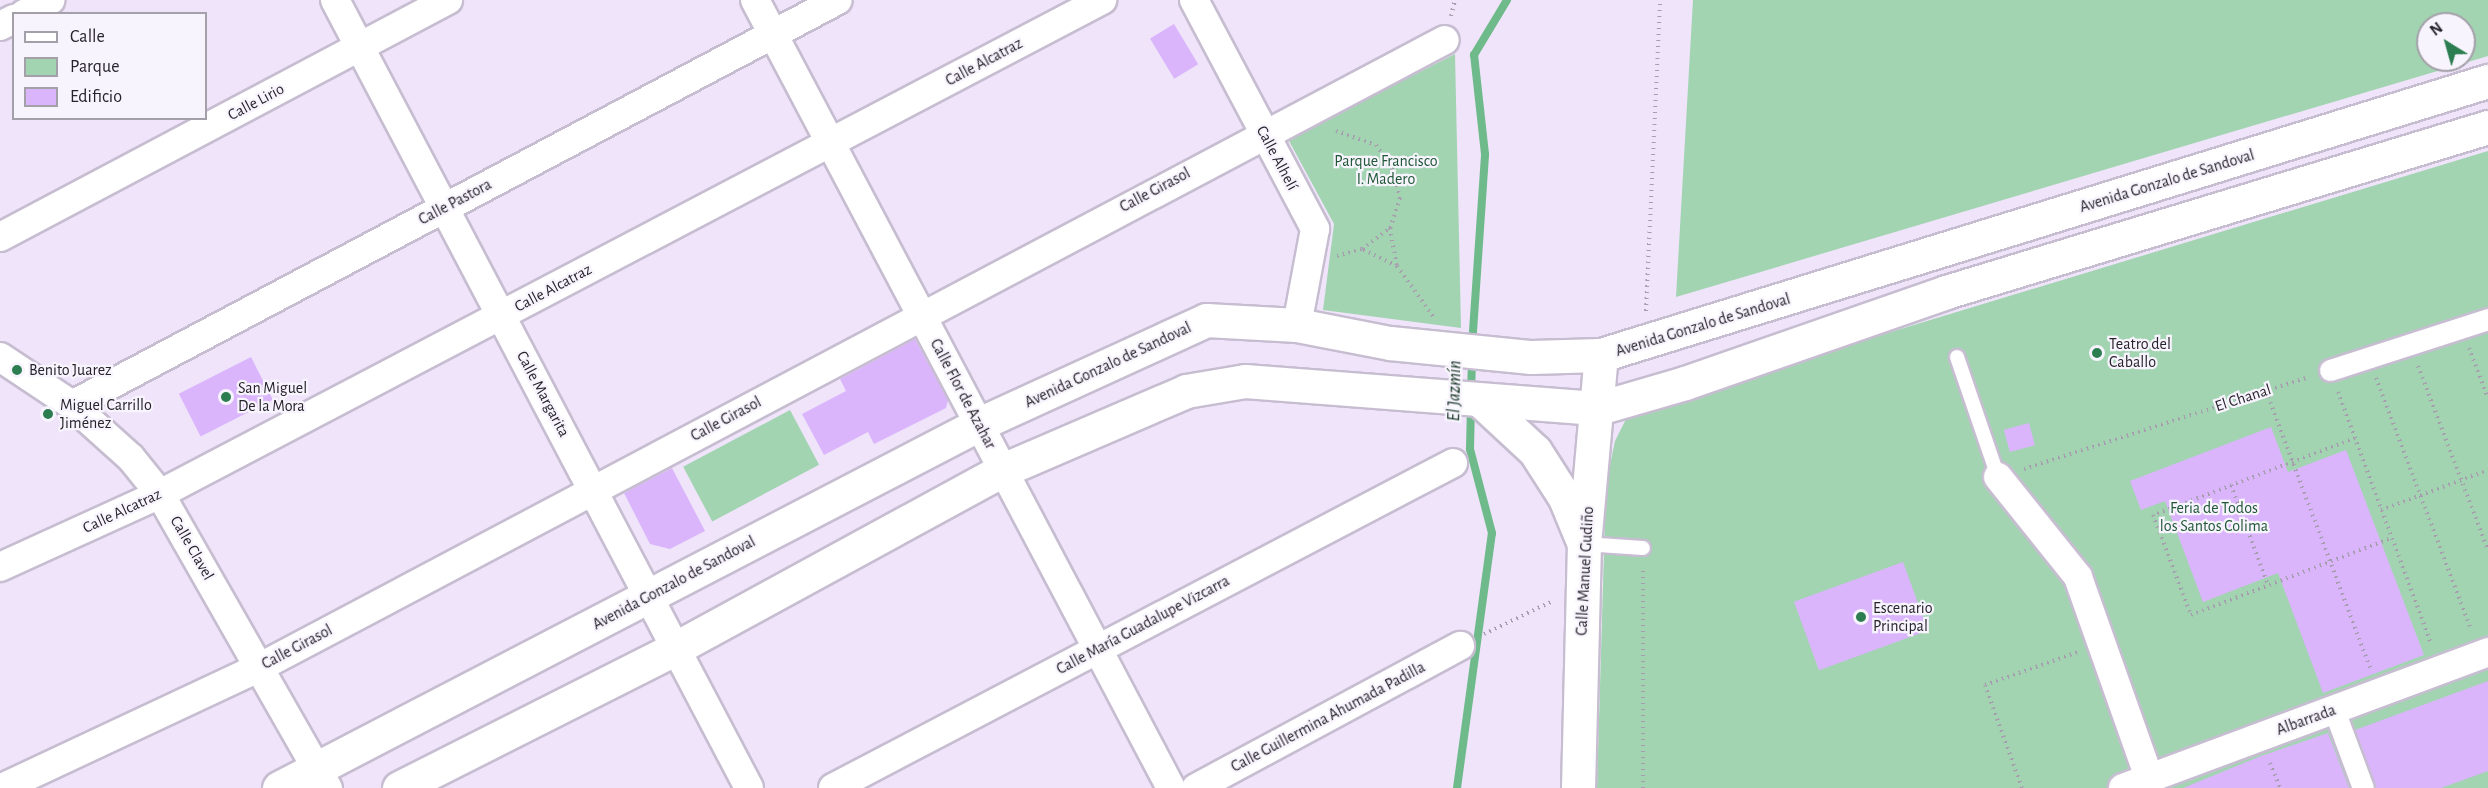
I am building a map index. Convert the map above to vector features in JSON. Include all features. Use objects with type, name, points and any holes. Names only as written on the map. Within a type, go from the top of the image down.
[{"type":"main road","name":"Avenida Gonzalo de Sandoval","points":[[279,788],[324,778],[650,596],[979,424],[1206,320],[1297,325],[1448,339],[1490,353],[1601,355],[1645,345],[2488,81]]},
{"type":"main road","points":[[399,788],[676,648],[1003,470],[1186,391],[1245,381],[1472,401],[1599,408],[1685,383],[1946,292],[2488,127]]},
{"type":"main road","name":"Calle Manuel Gudiño","points":[[1578,788],[1584,544],[1599,408],[1601,355]]},
{"type":"main road","points":[[1472,401],[1535,451],[1565,498],[1584,544]]},
{"type":"street","points":[[28,12],[50,0]]},
{"type":"street","name":"Calle Margarita","points":[[335,0],[749,788]]},
{"type":"street","name":"Calle Lirio","points":[[0,237],[448,0]]},
{"type":"street","name":"Calle Flor de Azahar","points":[[755,0],[1171,788]]},
{"type":"street","name":"Calle Pastora","points":[[72,405],[838,0]]},
{"type":"street","name":"Calle Alcatraz","points":[[0,567],[160,494],[1102,0]]},
{"type":"street","name":"Calle Alhelí","points":[[1194,0],[1315,229],[1297,325]]},
{"type":"street","name":"Calle Girasol","points":[[2,788],[262,666],[1263,132],[1445,40]]},
{"type":"street","points":[[2330,370],[2488,319]]},
{"type":"street","name":"Calle Clavel","points":[[0,357],[72,405],[130,458],[160,494],[262,666],[324,778]]},
{"type":"street","name":"Calle María Guadalupe Vizcarra","points":[[833,788],[1453,463]]},
{"type":"street","points":[[1998,477],[2078,577],[2101,644],[2142,785]]},
{"type":"street","name":"Calle Guillermina Ahumada Padilla","points":[[1196,788],[1460,646]]},
{"type":"street","name":"Albarrada","points":[[2142,785],[2484,654]]},
{"type":"street","points":[[2334,710],[2363,788]]},
{"type":"lane","points":[[1957,357],[1998,477]]},
{"type":"lane","points":[[1584,544],[1643,548]]},
{"type":"path","points":[[1645,345],[1660,0]]},
{"type":"path","points":[[1331,130],[1376,145],[1392,168],[1400,198],[1390,228],[1396,266],[1448,339]]},
{"type":"path","points":[[1335,256],[1362,249],[1390,228]]},
{"type":"path","points":[[1362,249],[1396,266]]},
{"type":"path","points":[[2461,328],[2488,398]]},
{"type":"path","points":[[2410,344],[2488,550]]},
{"type":"path","points":[[2368,358],[2484,654]]},
{"type":"path","points":[[2330,370],[2441,670]]},
{"type":"path","name":"El Chanal","points":[[1998,477],[2330,370]]},
{"type":"path","points":[[2266,391],[2379,693]]},
{"type":"path","points":[[2355,438],[2153,515],[2191,615],[2392,538]]},
{"type":"path","points":[[2381,510],[2488,470]]},
{"type":"path","points":[[2231,485],[2268,585]]},
{"type":"path","points":[[1643,548],[1643,788]]},
{"type":"path","points":[[1496,628],[1583,586]]},
{"type":"path","points":[[2022,788],[1985,685],[2101,644]]},
{"type":"green space","points":[[1693,0],[2488,0],[2488,56],[2476,60],[2476,12],[2416,12],[2416,72],[2434,72],[1676,297]]},
{"type":"green space","name":"Parque Francisco I. Madero","points":[[1455,54],[1461,328],[1323,310],[1334,224],[1288,139]]},
{"type":"green space","name":"Feria de Todos los Santos Colima","points":[[2488,151],[2488,788],[1597,788],[1606,484],[1615,441],[1630,411]]},
{"type":"green space","points":[[790,410],[819,465],[712,522],[683,467]]},
{"type":"building","points":[[1174,24],[1198,64],[1174,79],[1150,38]]},
{"type":"building","points":[[915,339],[948,400],[946,408],[874,444],[868,432],[824,455],[802,414],[846,391],[840,379]]},
{"type":"building","name":"San Miguel De la Mora","points":[[251,357],[273,400],[201,437],[179,394]]},
{"type":"building","points":[[2029,423],[2035,445],[2010,452],[2004,430]]},
{"type":"building","points":[[2271,427],[2288,472],[2346,450],[2424,655],[2323,693],[2278,573],[2203,602],[2165,501],[2141,510],[2130,481]]},
{"type":"building","points":[[672,468],[705,531],[670,549],[650,544],[624,493]]},
{"type":"building","name":"Escenario Principal","points":[[1903,562],[1928,631],[1819,670],[1794,602]]},
{"type":"building","points":[[2488,681],[2488,771],[2441,788],[2375,788],[2355,730]]},
{"type":"building","points":[[2328,733],[2349,788],[2183,788],[2261,756]]},
{"type":"waterway","name":"El Jazmín","points":[[1472,346],[1485,154],[1474,55],[1507,0]]},
{"type":"waterway","name":"El Jazmín","points":[[1471,391],[1472,359]]},
{"type":"waterway","name":"El Jazmín","points":[[1457,788],[1492,533],[1470,449],[1471,404]]},
{"type":"place","name":"Teatro del Caballo","points":[[2097,353]]},
{"type":"place","name":"Benito Juarez","points":[[17,370]]},
{"type":"place","name":"San Miguel De la Mora","points":[[226,397]]},
{"type":"place","name":"Miguel Carrillo Jiménez","points":[[48,414]]},
{"type":"place","name":"Escenario Principal","points":[[1861,617]]}]
